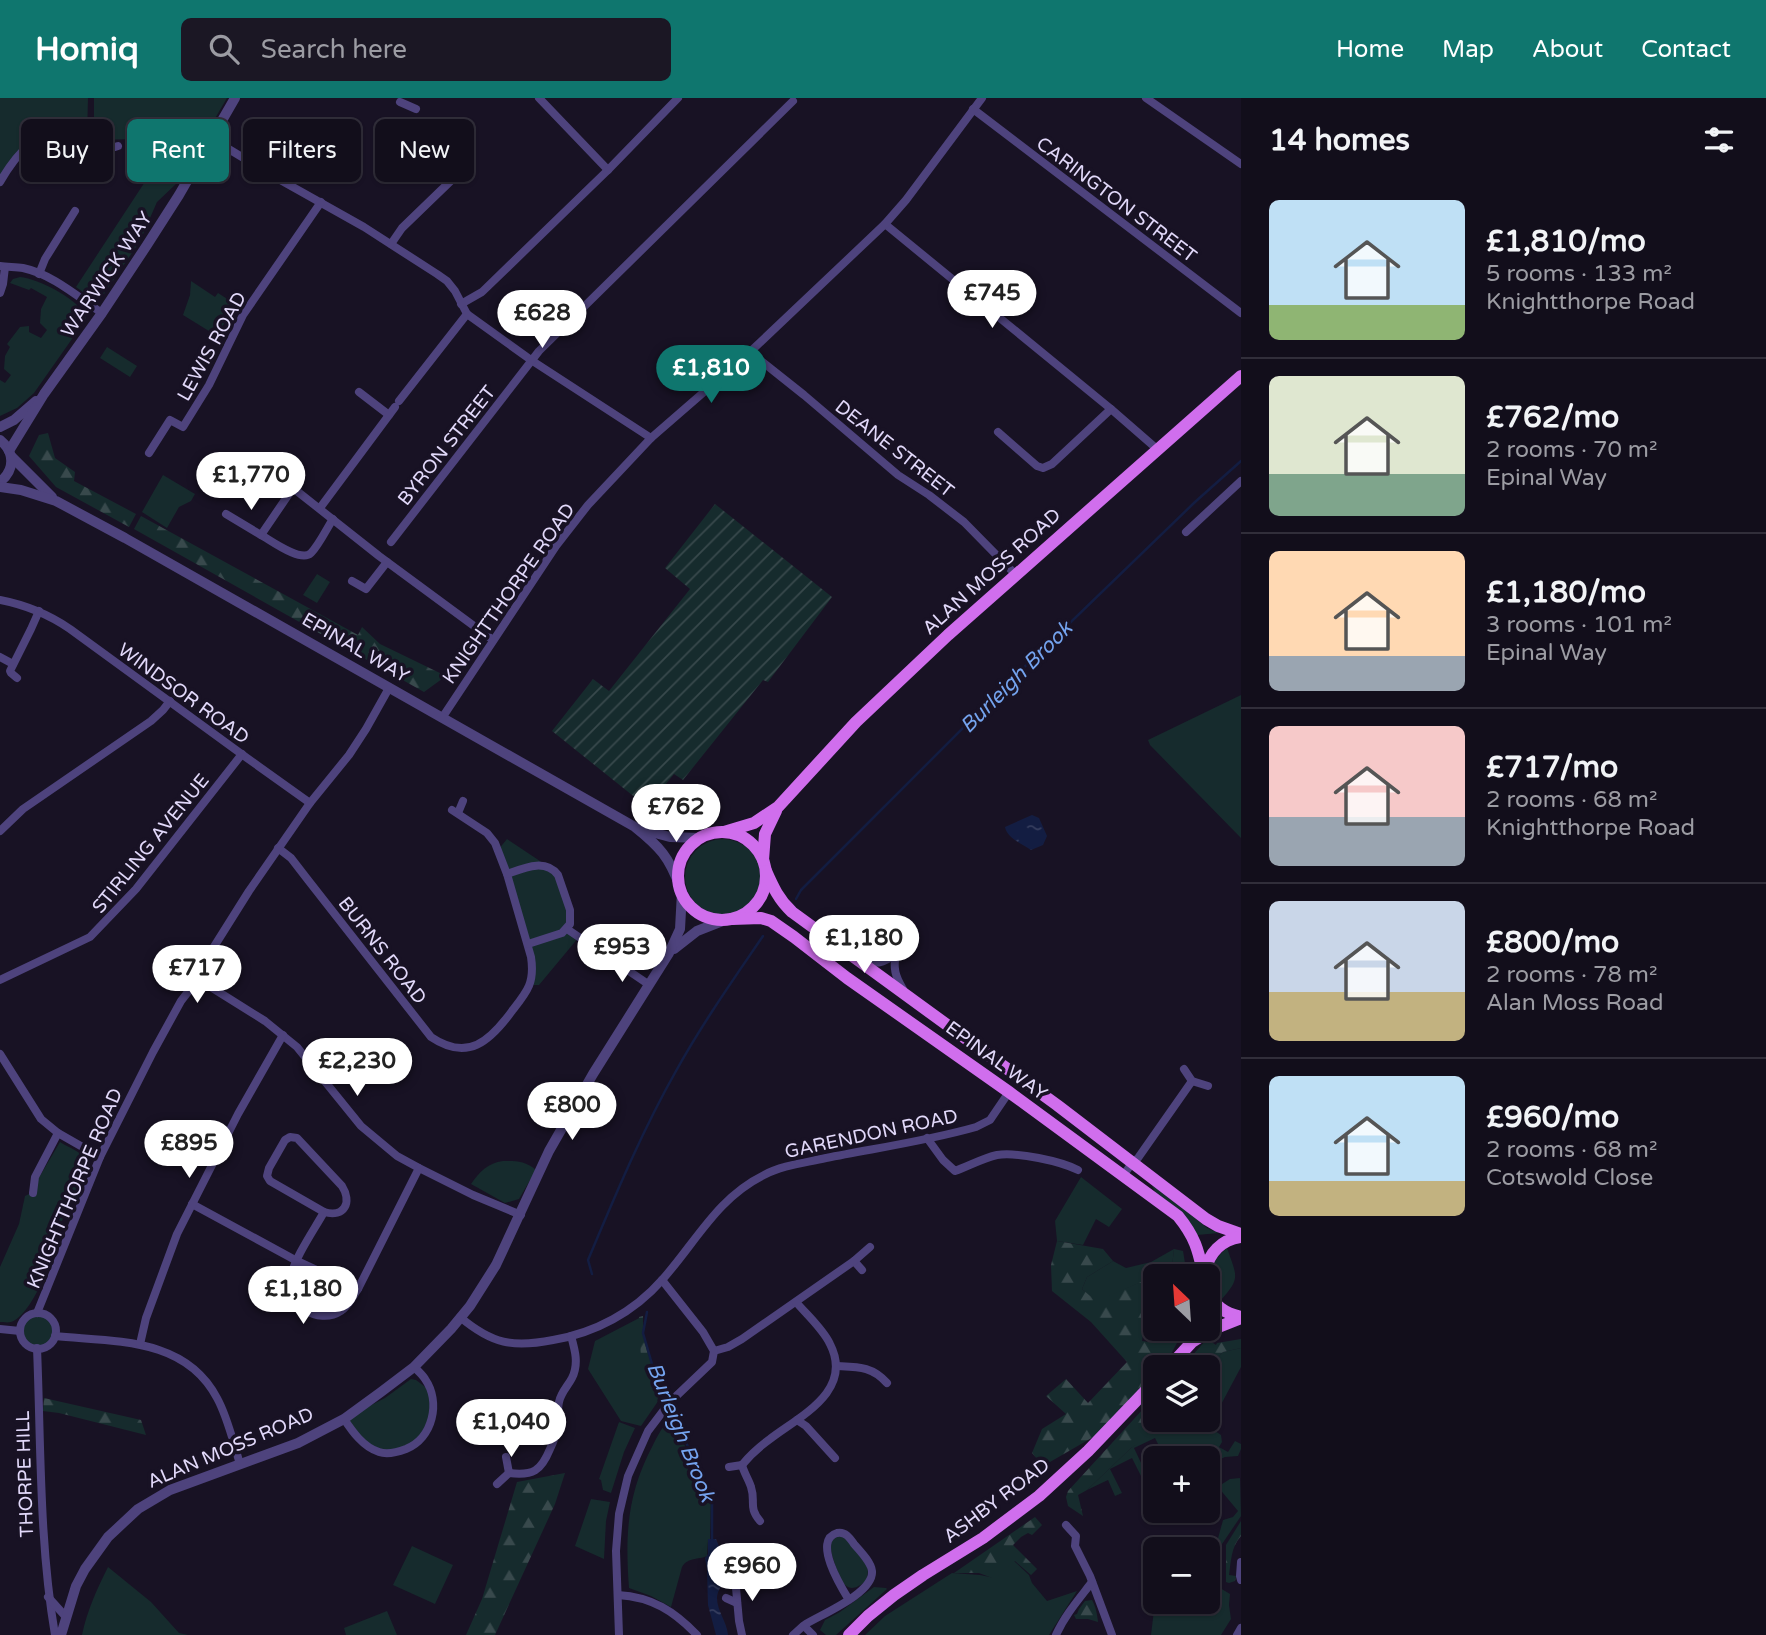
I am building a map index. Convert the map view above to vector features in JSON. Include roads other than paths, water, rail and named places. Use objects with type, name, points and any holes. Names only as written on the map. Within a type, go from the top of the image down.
[{"type":"main road","name":"ALAN MOSS ROAD","points":[[724,832],[754,822],[778,807],[856,722],[948,635],[1241,376]]},
{"type":"main road","name":"ALAN MOSS ROAD","points":[[764,867],[765,834],[778,807]]},
{"type":"main road","points":[[724,832],[738,834],[757,850],[764,867],[765,887],[752,910],[729,919],[712,919],[700,914],[687,903],[681,890],[681,862],[689,847],[701,838],[724,832]]},
{"type":"main road","name":"EPINAL WAY","points":[[764,867],[782,903],[792,912],[1020,1077],[1206,1219],[1241,1236]]},
{"type":"main road","name":"EPINAL WAY","points":[[729,919],[761,918],[771,921],[847,978],[1009,1091],[1178,1216],[1197,1244],[1201,1264]]},
{"type":"main road","points":[[1009,1091],[1020,1077]]},
{"type":"main road","points":[[1207,1264],[1217,1248],[1226,1241],[1241,1236]]},
{"type":"main road","points":[[1220,1308],[1241,1317]]},
{"type":"main road","points":[[1180,1355],[1192,1342],[1241,1317]]},
{"type":"main road","name":"ASHBY ROAD","points":[[849,1635],[894,1595],[983,1538],[1039,1496],[1143,1393]]},
{"type":"street","name":"WARWICK WAY","points":[[223,119],[235,98]]},
{"type":"street","points":[[539,98],[608,170]]},
{"type":"street","points":[[461,304],[482,292],[678,98]]},
{"type":"street","name":"KNIGHTTHORPE ROAD","points":[[442,718],[546,561],[611,480],[651,438],[750,352],[886,224],[982,98]]},
{"type":"street","points":[[1146,98],[1241,164]]},
{"type":"street","points":[[398,99],[416,109]]},
{"type":"street","name":"BYRON STREET","points":[[391,542],[539,351],[793,101]]},
{"type":"street","name":"CARINGTON STREET","points":[[974,109],[1241,313]]},
{"type":"street","points":[[0,182],[29,145],[52,141],[108,150],[118,146]]},
{"type":"street","points":[[229,149],[419,261],[447,281],[467,314],[531,360],[651,438]]},
{"type":"street","name":"WARWICK WAY","points":[[0,484],[10,471],[10,453],[44,394],[102,313],[186,182]]},
{"type":"street","points":[[391,244],[402,228],[450,182]]},
{"type":"street","name":"LEWIS ROAD","points":[[149,453],[170,420],[183,427],[209,385],[243,315],[321,202]]},
{"type":"street","points":[[39,274],[45,259],[75,211]]},
{"type":"street","points":[[886,224],[1157,449]]},
{"type":"street","points":[[0,293],[3,284],[2,267],[23,268],[55,282],[102,313]]},
{"type":"street","points":[[320,508],[467,314]]},
{"type":"street","name":"DEANE STREET","points":[[750,352],[804,394],[898,475],[964,522],[1016,575]]},
{"type":"street","points":[[359,392],[389,415]]},
{"type":"street","name":"WARWICK WAY","points":[[0,427],[19,416],[44,394]]},
{"type":"street","points":[[998,432],[1037,466],[1048,467],[1111,409]]},
{"type":"street","name":"EPINAL WAY","points":[[0,440],[30,476],[56,501]]},
{"type":"street","points":[[253,483],[277,470],[293,488],[332,519],[493,640]]},
{"type":"street","name":"EPINAL WAY","points":[[0,484],[56,501],[125,538],[635,827],[668,859],[681,890]]},
{"type":"street","points":[[1186,532],[1240,484]]},
{"type":"street","points":[[261,535],[293,488]]},
{"type":"street","points":[[226,514],[296,555],[304,556],[311,554],[332,519]]},
{"type":"street","points":[[352,581],[366,589],[387,562]]},
{"type":"street","name":"WINDSOR ROAD","points":[[0,600],[38,611],[70,629],[310,803]]},
{"type":"street","points":[[10,670],[32,629],[38,611]]},
{"type":"street","points":[[0,657],[17,678]]},
{"type":"street","name":"KNIGHTTHORPE ROAD","points":[[37,1313],[100,1157],[181,1001],[198,979],[205,961],[278,848],[349,755],[388,688]]},
{"type":"street","points":[[0,831],[23,809],[150,721],[170,701]]},
{"type":"street","name":"STIRLING AVENUE","points":[[0,980],[90,937],[136,889],[242,754]]},
{"type":"street","name":"BURNS ROAD","points":[[278,848],[308,880],[431,1037],[458,1049],[475,1046],[503,1024],[530,985],[533,970],[528,944],[498,850],[491,837],[455,811],[463,801]]},
{"type":"street","name":"EPINAL WAY","points":[[635,827],[670,837],[701,838]]},
{"type":"street","points":[[507,874],[535,865],[549,867],[555,871],[561,883],[570,910],[570,924],[567,929],[555,936],[528,944]]},
{"type":"street","name":"ALAN MOSS ROAD","points":[[66,1617],[76,1586],[85,1569],[108,1536],[138,1509],[170,1490],[298,1443],[344,1419],[414,1367],[460,1318],[496,1265],[549,1151],[593,1074],[669,953],[680,929],[681,890]]},
{"type":"street","name":"ALAN MOSS ROAD","points":[[669,953],[697,931],[729,919]]},
{"type":"street","points":[[567,929],[648,984]]},
{"type":"street","points":[[829,940],[845,946],[871,962],[883,961],[897,954],[894,969],[906,995]]},
{"type":"street","points":[[198,979],[283,1035],[310,1061],[361,1126],[386,1147],[419,1168],[521,1215]]},
{"type":"street","points":[[140,1344],[146,1318],[177,1234],[238,1114],[283,1035]]},
{"type":"street","points":[[0,1054],[41,1119],[58,1133],[100,1157]]},
{"type":"street","points":[[1184,1069],[1192,1081],[1208,1086]]},
{"type":"street","points":[[1123,1176],[1192,1081]]},
{"type":"street","name":"GARENDON ROAD","points":[[460,1318],[476,1330],[513,1345],[571,1336],[604,1324],[648,1295],[724,1203],[740,1189],[762,1176],[783,1167],[983,1125],[990,1120],[1009,1091]]},
{"type":"street","points":[[33,1193],[35,1177],[58,1133]]},
{"type":"street","points":[[290,1137],[297,1138],[346,1192],[347,1199],[340,1213],[332,1215],[324,1212],[270,1181],[267,1176],[285,1140],[290,1137]]},
{"type":"street","points":[[927,1138],[943,1160],[956,1171],[998,1155],[1026,1156],[1078,1170]]},
{"type":"street","points":[[324,1212],[290,1277],[290,1288],[301,1308],[320,1316],[340,1312],[347,1306],[419,1168]]},
{"type":"street","points":[[192,1204],[297,1261],[358,1289]]},
{"type":"street","points":[[714,1351],[741,1339],[854,1261],[870,1247]]},
{"type":"street","points":[[854,1261],[862,1270]]},
{"type":"street","points":[[619,1635],[616,1551],[622,1497],[648,1431],[668,1404],[712,1363],[714,1351],[703,1332],[662,1280]]},
{"type":"street","points":[[729,1466],[742,1465],[759,1447],[824,1398],[834,1382],[835,1356],[830,1342],[796,1302]]},
{"type":"street","points":[[37,1313],[47,1315],[56,1328],[55,1336],[49,1345],[37,1348],[26,1343],[20,1331],[26,1318],[37,1313]]},
{"type":"street","points":[[0,1329],[20,1331]]},
{"type":"street","points":[[55,1336],[140,1344],[154,1347],[184,1361],[201,1375],[219,1401],[240,1464]]},
{"type":"street","points":[[509,1473],[530,1474],[539,1469],[546,1459],[557,1428],[559,1399],[576,1366],[576,1352],[571,1336]]},
{"type":"street","name":"THORPE HILL","points":[[37,1348],[41,1491],[48,1597],[54,1635]]},
{"type":"street","points":[[836,1366],[883,1373],[887,1383]]},
{"type":"street","name":"ALAN MOSS ROAD","points":[[344,1419],[366,1445],[379,1452],[396,1453],[411,1447],[423,1437],[433,1409],[431,1392],[425,1378],[414,1367]]},
{"type":"street","points":[[797,1420],[806,1426],[828,1456]]},
{"type":"street","points":[[506,1457],[509,1473]]},
{"type":"street","points":[[742,1465],[751,1487],[754,1514],[760,1521]]},
{"type":"street","points":[[497,1484],[509,1473]]},
{"type":"street","points":[[746,1520],[754,1514]]},
{"type":"street","points":[[1066,1525],[1076,1536],[1075,1546],[1112,1635]]},
{"type":"street","points":[[793,1635],[849,1600],[870,1583],[871,1569],[850,1537],[838,1533],[827,1542],[827,1550],[849,1600]]},
{"type":"street","points":[[1241,1562],[1241,1580]]},
{"type":"street","points":[[735,1577],[742,1635]]},
{"type":"street","points":[[1056,1635],[1072,1607],[1092,1582]]},
{"type":"street","points":[[618,1595],[644,1598],[659,1605],[697,1635]]},
{"type":"street","points":[[48,1597],[66,1617],[61,1635]]},
{"type":"street","points":[[726,1598],[737,1603]]},
{"type":"street","points":[[804,1626],[813,1635]]},
{"type":"street","points":[[1237,1635],[1241,1628]]},
{"type":"water","points":[[1032,815],[1039,818],[1047,836],[1043,845],[1031,850],[1012,838],[1005,827]]},
{"type":"water","name":"Burleigh Brook","points":[[708,1539],[716,1539],[724,1560],[725,1576],[717,1598],[728,1635],[716,1635],[708,1605],[705,1558],[708,1554]]},
{"type":"waterway","name":"Burleigh Brook","points":[[796,899],[801,890],[1016,675],[1241,461]]},
{"type":"waterway","name":"Burleigh Brook","points":[[592,1274],[588,1260],[652,1117],[696,1036],[763,936]]},
{"type":"waterway","name":"Burleigh Brook","points":[[647,1312],[643,1333],[667,1402]]},
{"type":"waterway","name":"Burleigh Brook","points":[[670,1408],[712,1498],[712,1542]]}]
